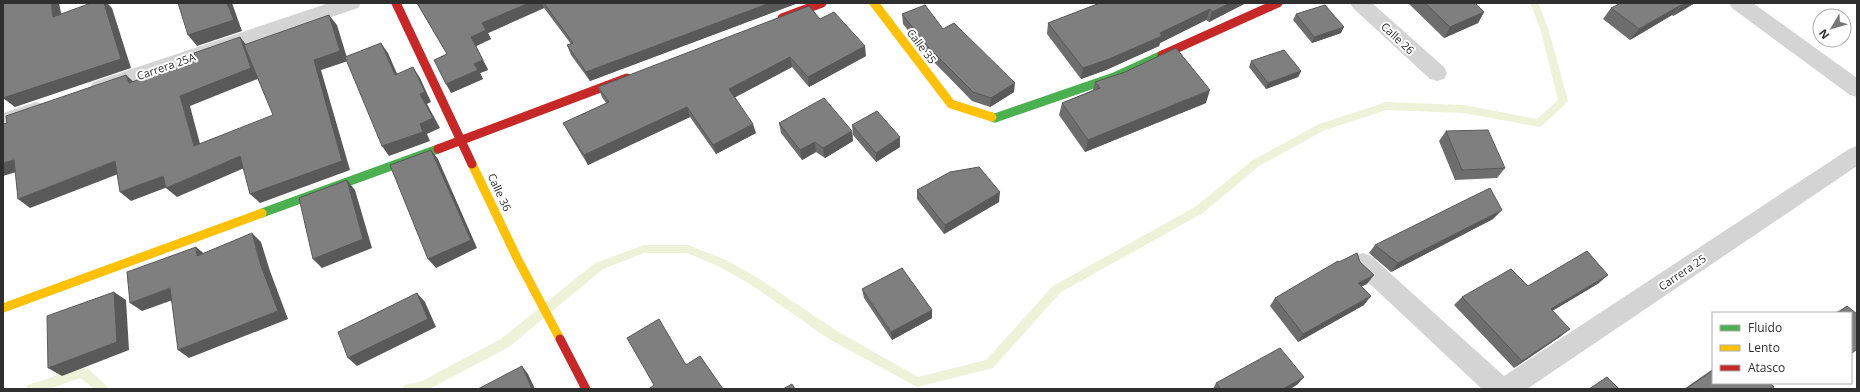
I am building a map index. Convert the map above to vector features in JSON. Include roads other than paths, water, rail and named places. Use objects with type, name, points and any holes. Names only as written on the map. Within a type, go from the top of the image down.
[{"type":"street","name":"Carrera 25A","points":[[86,93],[351,3]]},
{"type":"street","name":"Calle 36","points":[[396,3],[517,258],[586,389]]},
{"type":"street","points":[[771,23],[822,3]]},
{"type":"street","name":"Calle 35","points":[[874,3],[951,104],[994,118],[1114,77],[1278,3]]},
{"type":"street","name":"Calle 26","points":[[1360,3],[1437,73]]},
{"type":"street","points":[[1739,3],[1857,89]]},
{"type":"street","points":[[3,308],[462,140],[638,73]]},
{"type":"street","points":[[3,121],[56,103]]},
{"type":"street","name":"Carrera 25","points":[[1506,389],[1857,155]]},
{"type":"street","points":[[1363,263],[1500,389]]},
{"type":"waterway","points":[[409,389],[424,386],[505,343],[599,266],[644,249],[688,249],[724,264],[757,283],[833,335],[917,382],[989,364],[1057,289],[1199,210],[1256,163],[1322,127],[1387,106],[1464,109],[1539,123],[1563,101],[1544,28],[1534,3]]},
{"type":"waterway","points":[[32,389],[83,372],[102,389]]}]
